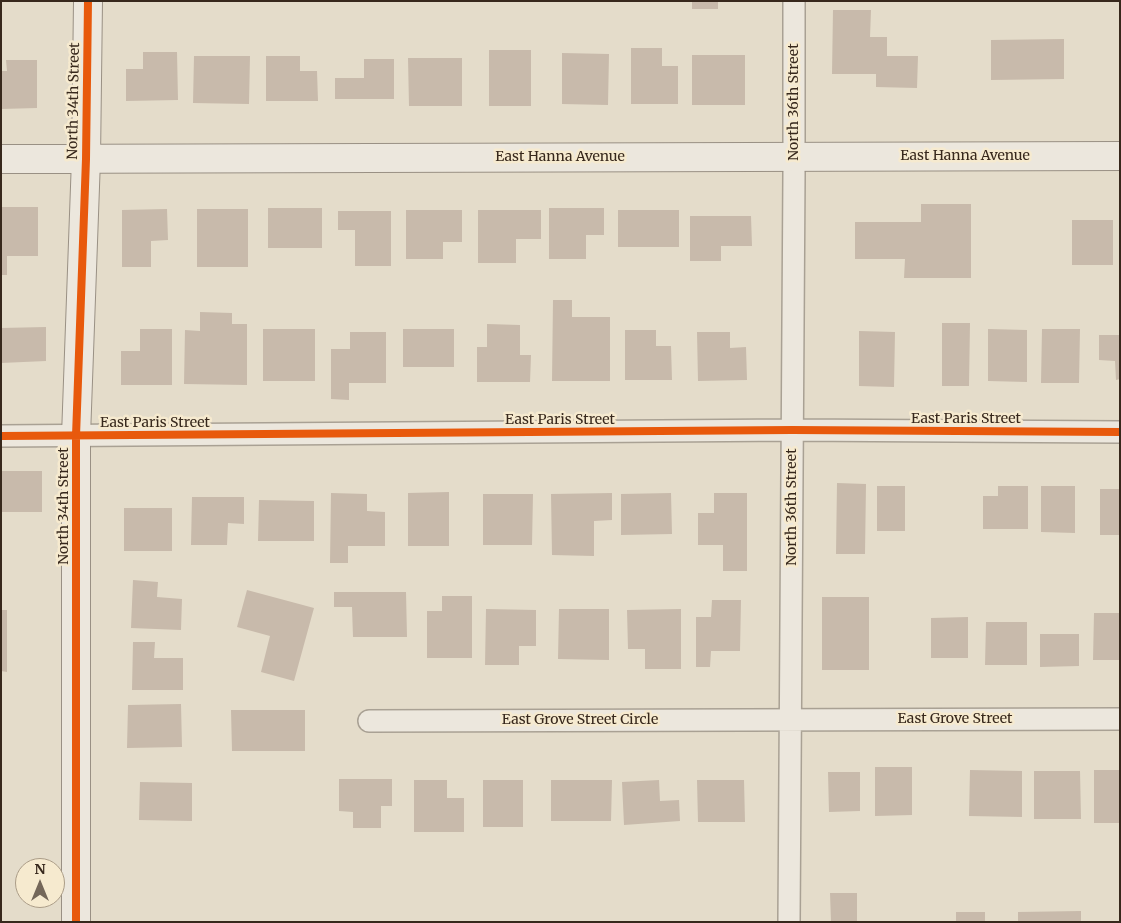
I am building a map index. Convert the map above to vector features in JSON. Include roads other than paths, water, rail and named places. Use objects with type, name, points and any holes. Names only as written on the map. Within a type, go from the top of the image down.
[{"type":"street","name":"North 34th Street","points":[[76,922],[76,436],[86,159],[88,1]]},
{"type":"street","name":"North 36th Street","points":[[789,922],[794,1]]},
{"type":"street","name":"East Hanna Avenue","points":[[1,159],[1120,156]]},
{"type":"street","name":"East Paris Street","points":[[1,436],[792,430],[1120,432]]},
{"type":"street","name":"East Grove Street","points":[[790,720],[1120,719]]},
{"type":"street","name":"East Grove Street Circle","points":[[369,721],[790,720]]}]
